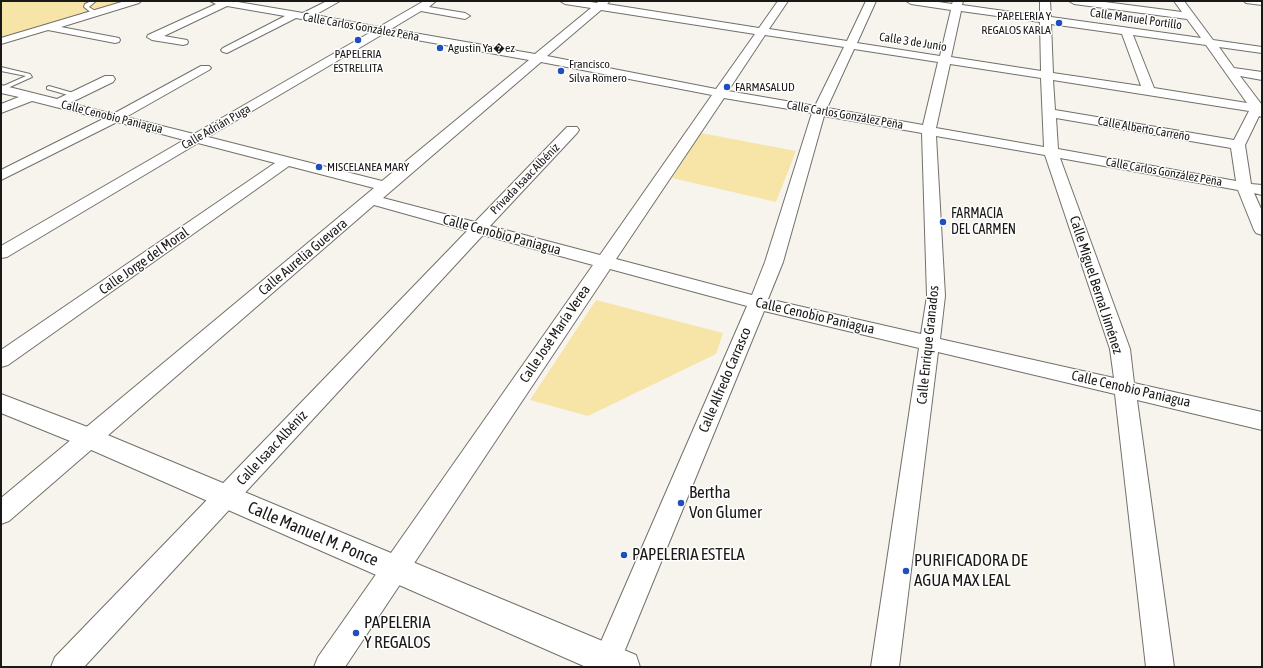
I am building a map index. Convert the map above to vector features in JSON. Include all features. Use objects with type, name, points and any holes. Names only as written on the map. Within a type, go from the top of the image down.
[{"type":"street","points":[[1,42],[136,1]]},
{"type":"street","points":[[255,8],[270,1]]},
{"type":"street","points":[[227,50],[335,1]]},
{"type":"street","name":"Calle 3 de Junio","points":[[565,1],[602,4],[763,32],[1149,92],[1259,111]]},
{"type":"street","name":"Calle José María Verea","points":[[328,667],[783,1]]},
{"type":"street","name":"Calle Alfredo Carrasco","points":[[612,665],[774,262],[819,111],[871,1]]},
{"type":"street","name":"Calle Manuel Portillo","points":[[910,1],[1046,10],[1126,31],[1262,50]]},
{"type":"street","points":[[1074,1],[1189,16]]},
{"type":"street","points":[[1179,1],[1259,111],[1238,145],[1244,187],[1262,230]]},
{"type":"street","points":[[1250,1],[1262,2]]},
{"type":"street","points":[[183,42],[148,36],[220,2]]},
{"type":"street","name":"Calle Carlos González Peña","points":[[220,2],[380,32],[539,58],[719,93],[1262,190]]},
{"type":"street","points":[[426,4],[465,16]]},
{"type":"street","name":"Calle Adrián Puga","points":[[1,253],[426,4]]},
{"type":"street","name":"Calle Aurelia Guevara","points":[[1,513],[602,4]]},
{"type":"street","name":"Calle Enrique Granados","points":[[885,667],[936,296],[928,130],[958,4]]},
{"type":"street","name":"Calle Miguel Bernal Jiménez","points":[[1046,10],[1047,76],[1051,152],[1120,349],[1160,667]]},
{"type":"street","points":[[48,27],[115,40]]},
{"type":"street","points":[[1126,31],[1149,92]]},
{"type":"street","points":[[1,176],[115,118],[205,68]]},
{"type":"street","points":[[1230,72],[1262,76]]},
{"type":"street","points":[[58,104],[109,79]]},
{"type":"street","name":"Calle Cenobio Paniagua","points":[[1,89],[387,187]]},
{"type":"street","points":[[1,109],[30,97]]},
{"type":"street","name":"Calle Alberto Carreño","points":[[1049,113],[1238,145]]},
{"type":"street","name":"Privada Isaac Albéniz","points":[[479,228],[572,130]]},
{"type":"street","name":"Calle Jorge del Moral","points":[[1,360],[286,162]]},
{"type":"street","name":"Calle Cenobio Paniagua","points":[[372,200],[758,303],[930,342],[1262,421]]},
{"type":"street","name":"Calle Isaac Albéniz","points":[[65,667],[479,228]]},
{"type":"street","name":"Calle Manuel M. Ponce","points":[[1,403],[89,438],[395,569],[612,665]]},
{"type":"lane","points":[[94,1],[86,7],[95,13]]},
{"type":"lane","points":[[1,69],[28,75],[29,77],[1,89]]},
{"type":"lane","points":[[49,88],[76,95]]},
{"type":"shaded area","points":[[1,1],[127,1],[1,39]]},
{"type":"shaded area","points":[[701,133],[796,151],[776,202],[672,178]]},
{"type":"shaded area","points":[[596,300],[723,333],[716,354],[588,416],[530,400]]},
{"type":"place","name":"PAPELERIA Y REGALOS KARLA","points":[[1059,23]]},
{"type":"place","name":"PAPELERIA ESTRELLITA","points":[[358,40]]},
{"type":"place","name":"Agustin Ya�ez","points":[[440,48]]},
{"type":"place","name":"Francisco Silva Romero","points":[[561,71]]},
{"type":"place","name":"FARMASALUD","points":[[727,87]]},
{"type":"place","name":"MISCELANEA MARY","points":[[319,167]]},
{"type":"place","name":"FARMACIA DEL CARMEN","points":[[943,222]]},
{"type":"place","name":"Bertha Von Glumer","points":[[681,503]]},
{"type":"place","name":"PAPELERIA ESTELA","points":[[624,555]]},
{"type":"place","name":"PURIFICADORA DE AGUA MAX LEAL","points":[[906,571]]},
{"type":"place","name":"PAPELERIA Y REGALOS","points":[[356,633]]}]
